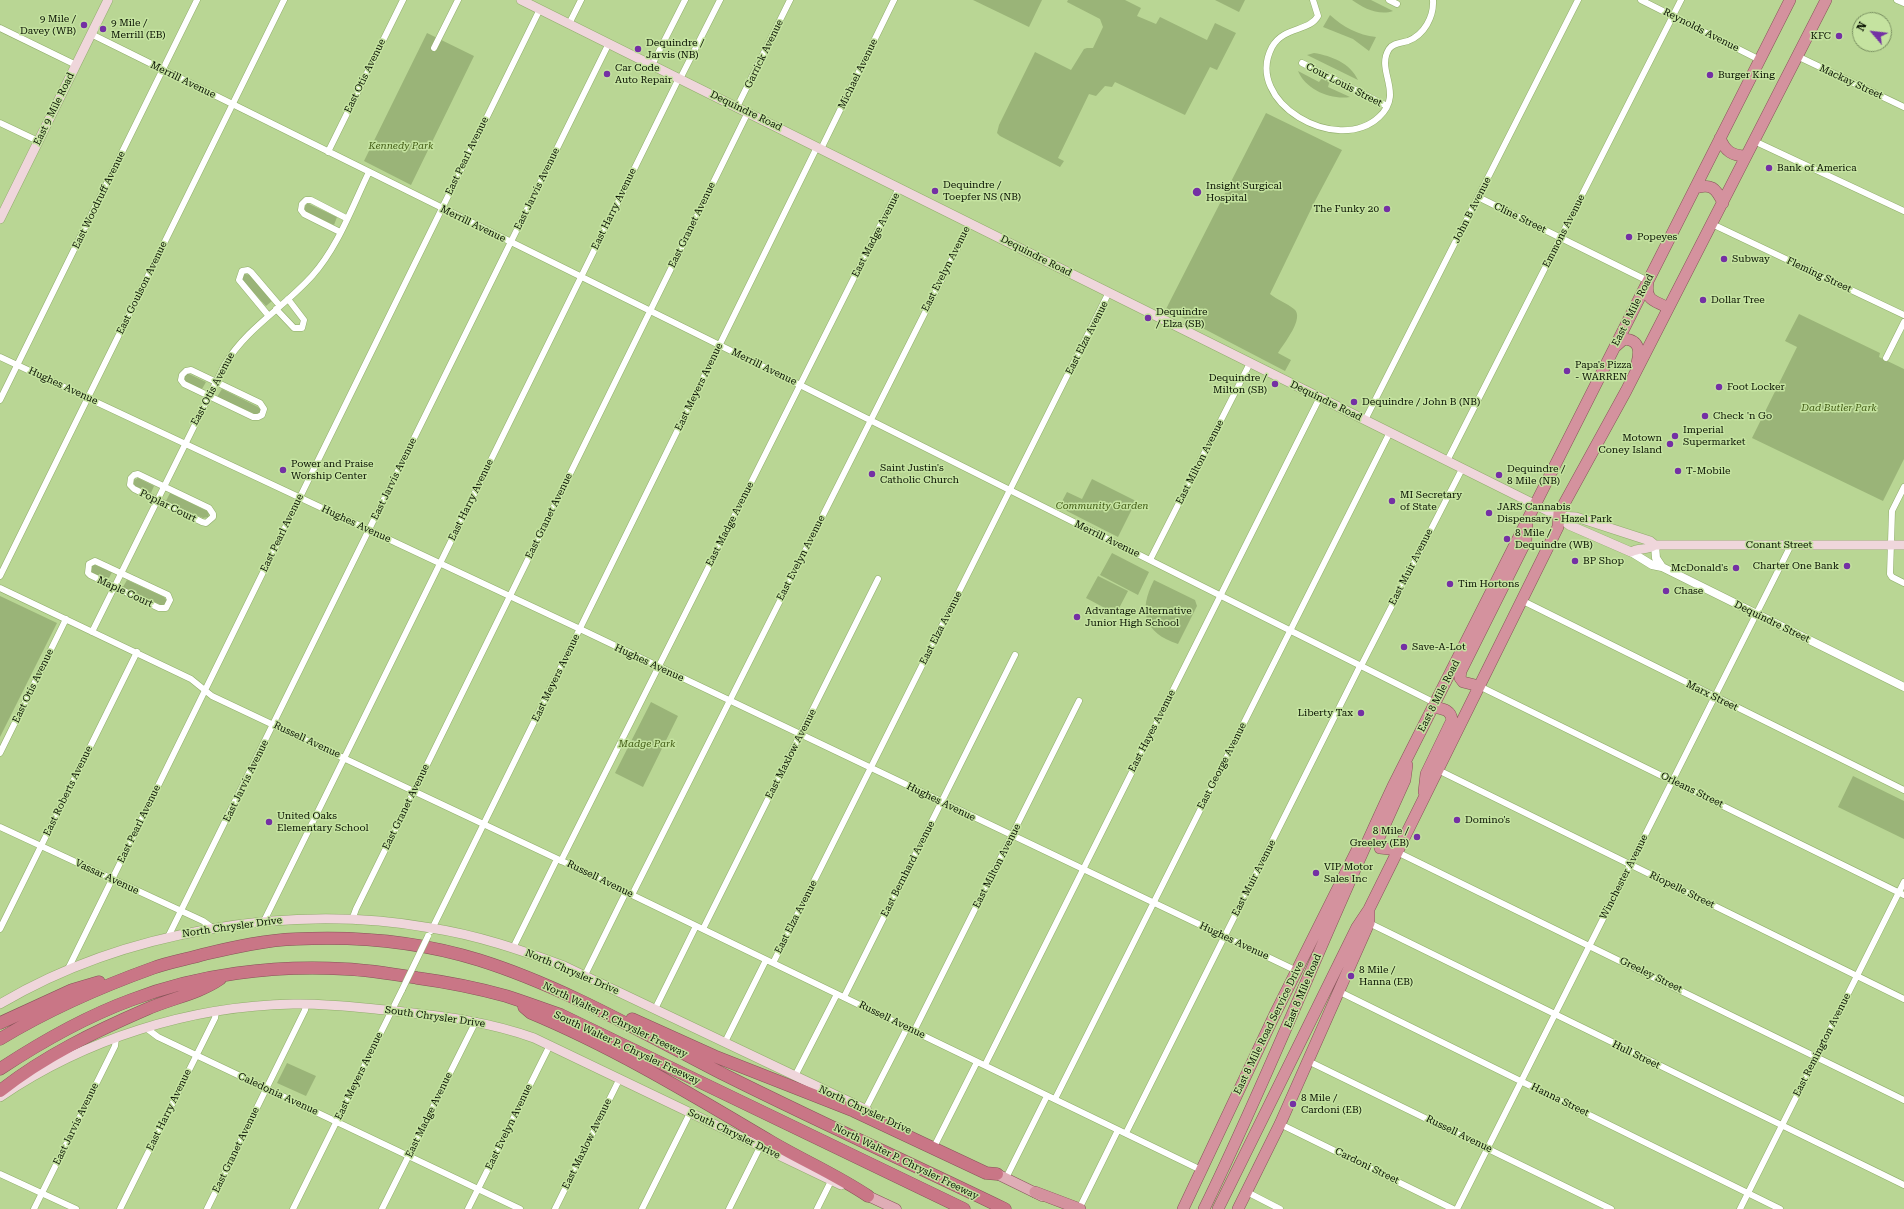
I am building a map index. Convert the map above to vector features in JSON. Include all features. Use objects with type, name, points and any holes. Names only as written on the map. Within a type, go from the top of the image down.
[{"type":"highway","name":"East 8 Mile Road","points":[[1204,1209],[1262,1084],[1373,829],[1434,705],[1790,0]]},
{"type":"highway","name":"East 8 Mile Road","points":[[1218,1209],[1357,927],[1369,909],[1558,527],[1554,514],[1628,388],[1826,0]]},
{"type":"highway","points":[[1720,138],[1726,149],[1731,154],[1746,156]]},
{"type":"highway","points":[[1695,188],[1705,185],[1710,186],[1717,191],[1723,203]]},
{"type":"highway","points":[[1648,281],[1647,292],[1649,297],[1656,303],[1668,308]]},
{"type":"highway","points":[[1609,358],[1621,341],[1629,339],[1637,345],[1640,352],[1628,388]]},
{"type":"highway","points":[[1479,686],[1463,682],[1460,678],[1461,671],[1526,541],[1528,519]]},
{"type":"highway","points":[[1423,800],[1426,774],[1452,720],[1449,712],[1434,705]]},
{"type":"highway","points":[[1398,851],[1380,848],[1378,840],[1405,780],[1408,758]]},
{"type":"highway","name":"East 8 Mile Road Service Drive","points":[[1183,1209],[1297,971],[1359,847],[1373,829]]},
{"type":"highway","name":"East 8 Mile Road","points":[[1238,1209],[1280,1124],[1369,923],[1369,909]]},
{"type":"highway","name":"North Walter P. Chrysler Freeway","points":[[0,1039],[29,1022],[69,1002],[154,967],[235,947],[295,939],[364,940],[445,952],[479,960],[530,979],[569,996],[747,1086],[1005,1209]]},
{"type":"highway","points":[[0,1023],[72,990],[154,967]]},
{"type":"highway","name":"South Walter P. Chrysler Freeway","points":[[0,1069],[28,1050],[64,1030],[131,1000],[175,986],[225,976],[308,968],[371,971],[439,981],[506,996],[568,1018],[964,1209]]},
{"type":"highway","points":[[0,1091],[29,1069],[58,1052],[148,1008],[206,988],[225,976]]},
{"type":"highway","points":[[506,996],[531,1013],[634,1062],[772,1142],[851,1184],[868,1196]]},
{"type":"highway","points":[[569,996],[635,1020],[714,1056],[854,1111],[986,1173],[1001,1176]]},
{"type":"highway","points":[[1178,1209],[1192,1190]]},
{"type":"highway","points":[[1035,1192],[1079,1209]]},
{"type":"highway","points":[[1244,1209],[1247,1201],[1246,1192]]},
{"type":"main road","name":"East 9 Mile Road","points":[[0,218],[108,0]]},
{"type":"main road","name":"Dequindre Road","points":[[521,0],[970,222],[1554,514]]},
{"type":"main road","name":"Conant Street","points":[[1554,514],[1576,517],[1655,545],[1904,545]]},
{"type":"main road","points":[[1554,514],[1569,525],[1631,552]]},
{"type":"main road","name":"Conant Street","points":[[1631,552],[1637,549],[1650,549],[1655,545]]},
{"type":"main road","name":"North Chrysler Drive","points":[[0,1004],[67,971],[95,960],[168,937],[214,928],[264,921],[352,920],[432,928],[513,948],[584,975],[988,1168],[1064,1209]]},
{"type":"main road","name":"South Chrysler Drive","points":[[0,1097],[28,1079],[67,1059],[116,1038],[146,1028],[216,1011],[265,1005],[306,1004],[391,1011],[476,1021],[503,1028],[550,1045],[831,1181],[896,1209]]},
{"type":"street","name":"East Woodruff Avenue","points":[[0,400],[197,0]]},
{"type":"street","name":"East Goulson Avenue","points":[[0,576],[284,0]]},
{"type":"street","name":"East Otis Avenue","points":[[328,152],[402,0]]},
{"type":"street","points":[[434,48],[458,0]]},
{"type":"street","points":[[569,24],[581,0]]},
{"type":"street","points":[[652,65],[684,0]]},
{"type":"street","name":"East Harry Avenue","points":[[264,921],[581,277],[720,0]]},
{"type":"street","name":"Garrick Avenue","points":[[737,107],[790,0]]},
{"type":"street","name":"Michael Avenue","points":[[819,148],[894,0]]},
{"type":"street","points":[[1314,0],[1318,16],[1316,21],[1289,31],[1279,38],[1272,47],[1266,65],[1272,89],[1287,109],[1309,124],[1332,130],[1356,130],[1366,126],[1379,117],[1387,106],[1390,97],[1390,84],[1384,65],[1385,57],[1393,46],[1413,39],[1425,29],[1431,17],[1433,0]]},
{"type":"street","points":[[1389,0],[1397,4]]},
{"type":"street","name":"John B Avenue","points":[[1365,420],[1578,0]]},
{"type":"street","name":"Reynolds Avenue","points":[[1641,0],[1760,60]]},
{"type":"street","name":"Emmons Avenue","points":[[1447,461],[1681,0]]},
{"type":"street","points":[[1897,0],[1904,3]]},
{"type":"street","name":"East Pearl Avenue","points":[[67,971],[540,9]]},
{"type":"street","points":[[0,28],[76,65]]},
{"type":"street","name":"Merrill Avenue","points":[[91,34],[800,385],[1290,630],[1434,705]]},
{"type":"street","name":"East Jarvis Avenue","points":[[168,937],[180,910],[191,892],[274,725],[609,43]]},
{"type":"street","name":"Mackay Street","points":[[1798,56],[1904,107]]},
{"type":"street","name":"Cour Louis Street","points":[[1302,63],[1387,106]]},
{"type":"street","name":"East Granet Avenue","points":[[352,920],[356,908],[748,112]]},
{"type":"street","points":[[0,123],[38,141]]},
{"type":"street","points":[[1754,141],[1904,211]]},
{"type":"street","name":"East Meyers Avenue","points":[[293,1209],[719,346],[819,148]]},
{"type":"street","name":"East Otis Avenue","points":[[92,632],[215,382],[230,356],[243,339],[302,286],[321,265],[340,232],[369,172]]},
{"type":"street","name":"East Madge Avenue","points":[[513,948],[659,667],[900,188]]},
{"type":"street","name":"Cline Street","points":[[1478,197],[1648,281]]},
{"type":"street","points":[[340,232],[304,214],[301,210],[302,204],[306,200],[311,200],[346,218]]},
{"type":"street","name":"East Evelyn Avenue","points":[[632,895],[970,222]]},
{"type":"street","name":"Fleming Street","points":[[1712,224],[1904,315]]},
{"type":"street","points":[[268,315],[239,280],[242,271],[248,270],[251,272],[294,328],[302,328],[304,320],[288,299]]},
{"type":"street","name":"East Elza Avenue","points":[[773,963],[1109,292]]},
{"type":"street","points":[[1886,358],[1904,322]]},
{"type":"street","name":"Hughes Avenue","points":[[0,357],[510,596],[1297,971]]},
{"type":"street","name":"East Milton Avenue","points":[[1150,560],[1250,363]]},
{"type":"street","points":[[191,370],[215,382],[260,403],[263,406],[264,412],[260,417],[253,417],[184,384],[181,380],[182,374],[191,370]]},
{"type":"street","name":"East Hayes Avenue","points":[[985,1065],[1320,397]]},
{"type":"street","name":"East George Avenue","points":[[1055,1099],[1390,432]]},
{"type":"street","name":"East Muir Avenue","points":[[1126,1133],[1224,936],[1462,469]]},
{"type":"street","name":"Poplar Court","points":[[138,474],[164,486],[209,508],[214,514],[213,517],[206,523],[202,522],[131,487],[130,484],[131,478],[138,474]]},
{"type":"street","points":[[1904,486],[1892,511],[1890,575],[1904,583]]},
{"type":"street","points":[[1655,545],[1656,558],[1662,568]]},
{"type":"street","name":"Winchester Avenue","points":[[1457,1209],[1790,545]]},
{"type":"street","name":"Dequindre Street","points":[[1631,552],[1652,565],[1662,568],[1755,613],[1904,687]]},
{"type":"street","name":"Maple Court","points":[[95,561],[121,573],[166,594],[170,598],[170,603],[166,608],[159,608],[114,587],[90,575],[88,573],[89,564],[95,561]]},
{"type":"street","name":"East Maxlow Avenue","points":[[703,929],[878,579]]},
{"type":"street","name":"Russell Avenue","points":[[0,588],[137,652],[191,679],[204,691],[274,725],[626,892],[1201,1170]]},
{"type":"street","name":"Marx Street","points":[[1521,600],[1904,790]]},
{"type":"street","name":"East Otis Avenue","points":[[0,753],[66,619]]},
{"type":"street","name":"East Roberts Avenue","points":[[0,929],[137,652]]},
{"type":"street","name":"East Bernhard Avenue","points":[[844,997],[1015,655]]},
{"type":"street","name":"Orleans Street","points":[[1479,686],[1901,893]]},
{"type":"street","name":"East Milton Avenue","points":[[914,1031],[1080,701]]},
{"type":"street","name":"Riopelle Street","points":[[1438,770],[1904,999]]},
{"type":"street","name":"Vassar Avenue","points":[[0,827],[180,910],[214,928]]},
{"type":"street","name":"Greeley Street","points":[[1398,851],[1904,1100]]},
{"type":"street","name":"East Remington Avenue","points":[[1740,1209],[1816,1056],[1901,893],[1904,882]]},
{"type":"street","points":[[584,975],[626,892]]},
{"type":"street","name":"Hull Street","points":[[1369,923],[1554,1015],[1904,1185]]},
{"type":"street","points":[[655,1008],[696,926]]},
{"type":"street","name":"East Elza Avenue","points":[[725,1042],[766,960]]},
{"type":"street","name":"Hanna Street","points":[[1338,991],[1780,1209]]},
{"type":"street","points":[[795,1076],[837,994]]},
{"type":"street","name":"East Granet Avenue","points":[[207,1209],[305,1010],[306,1004]]},
{"type":"street","name":"East Harry Avenue","points":[[120,1209],[215,1018],[216,1011]]},
{"type":"street","name":"East Madge Avenue","points":[[382,1209],[476,1021]]},
{"type":"street","name":"Caledonia Avenue","points":[[146,1028],[158,1037],[520,1209]]},
{"type":"street","points":[[865,1110],[907,1028]]},
{"type":"street","name":"East Jarvis Avenue","points":[[34,1209],[115,1046],[116,1038]]},
{"type":"street","name":"East Evelyn Avenue","points":[[468,1209],[550,1045]]},
{"type":"street","name":"Russell Avenue","points":[[1308,1061],[1611,1209]]},
{"type":"street","points":[[936,1143],[977,1062]]},
{"type":"street","name":"East Maxlow Avenue","points":[[555,1209],[620,1078]]},
{"type":"street","points":[[1001,1176],[1047,1096]]},
{"type":"street","points":[[642,1209],[690,1113]]},
{"type":"street","name":"Cardoni Street","points":[[1280,1124],[1453,1209]]},
{"type":"street","points":[[1079,1209],[1118,1130]]},
{"type":"street","points":[[729,1209],[760,1147]]},
{"type":"street","points":[[0,1174],[76,1209]]},
{"type":"street","points":[[817,1209],[831,1181]]},
{"type":"street","points":[[1246,1192],[1280,1209]]},
{"type":"street","points":[[1262,1209],[1266,1202]]},
{"type":"green space","points":[[973,0],[1042,0],[1029,27]]},
{"type":"green space","points":[[1068,0],[1125,0],[1141,8],[1137,16],[1156,24],[1160,17],[1207,40],[1215,23],[1236,33],[1217,70],[1210,67],[1185,115],[1115,82],[1112,87],[1105,86],[1096,96],[1089,94],[1058,158],[1064,161],[1060,167],[1000,136],[997,133],[999,125],[1035,52],[1071,70],[1084,49],[1093,48],[1103,27],[1100,19],[1067,2]]},
{"type":"green space","points":[[1215,0],[1245,0],[1239,12]]},
{"type":"green space","points":[[1352,0],[1371,0],[1393,11],[1382,13],[1377,12],[1361,6]]},
{"type":"green space","points":[[1330,15],[1351,30],[1376,37],[1369,51],[1353,39],[1323,27]]},
{"type":"green space","name":"Kennedy Park","points":[[427,33],[474,56],[411,185],[364,161]]},
{"type":"green space","points":[[1314,53],[1340,61],[1355,74],[1358,80],[1307,55]]},
{"type":"green space","points":[[1298,71],[1319,82],[1323,77],[1330,80],[1328,87],[1350,97],[1335,97],[1320,92],[1307,84]]},
{"type":"green space","points":[[1266,113],[1342,150],[1315,201],[1270,294],[1294,309],[1297,313],[1297,318],[1292,331],[1278,353],[1291,360],[1285,371],[1166,309]]},
{"type":"green space","points":[[307,204],[337,217],[334,225],[306,212],[304,208]]},
{"type":"green space","points":[[245,274],[250,275],[272,301],[266,306],[243,281],[242,278]]},
{"type":"green space","name":"Dad Butler Park","points":[[1799,314],[1880,353],[1879,357],[1904,369],[1904,459],[1883,501],[1752,438],[1797,347],[1785,341]]},
{"type":"green space","points":[[186,374],[206,382],[202,389],[185,381],[184,378]]},
{"type":"green space","points":[[222,389],[258,407],[261,410],[260,413],[255,414],[217,397]]},
{"type":"green space","points":[[138,478],[154,486],[151,493],[135,486],[133,481]]},
{"type":"green space","name":"Community Garden","points":[[1092,479],[1136,501],[1118,537],[1059,507],[1067,492],[1082,499]]},
{"type":"green space","points":[[170,493],[207,511],[209,514],[208,517],[203,518],[166,501]]},
{"type":"green space","points":[[1112,553],[1149,572],[1138,595],[1100,575]]},
{"type":"green space","points":[[95,565],[112,572],[108,580],[91,572],[91,566]]},
{"type":"green space","points":[[1098,576],[1128,591],[1116,614],[1086,598]]},
{"type":"green space","points":[[127,580],[164,597],[167,601],[166,604],[161,605],[123,587]]},
{"type":"green space","points":[[1154,580],[1195,600],[1197,606],[1178,644],[1158,634],[1147,620],[1146,602]]},
{"type":"green space","points":[[0,596],[57,623],[0,737]]},
{"type":"green space","name":"Madge Park","points":[[651,702],[678,716],[643,787],[615,773]]},
{"type":"green space","points":[[1853,776],[1904,801],[1904,839],[1838,807]]},
{"type":"green space","points":[[287,1063],[316,1076],[306,1096],[277,1083]]},
{"type":"place","name":"9 Mile / Davey (WB)","points":[[84,25]]},
{"type":"place","name":"9 Mile / Merrill (EB)","points":[[103,29]]},
{"type":"place","name":"KFC","points":[[1839,36]]},
{"type":"place","name":"Dequindre / Jarvis (NB)","points":[[638,49]]},
{"type":"place","name":"Car Code Auto Repair","points":[[607,74]]},
{"type":"place","name":"Burger King","points":[[1710,75]]},
{"type":"place","name":"Bank of America","points":[[1769,168]]},
{"type":"place","name":"Dequindre / Toepfer NS (NB)","points":[[935,191]]},
{"type":"place","name":"Insight Surgical Hospital","points":[[1197,192]]},
{"type":"place","name":"The Funky 20","points":[[1387,209]]},
{"type":"place","name":"Popeyes","points":[[1629,237]]},
{"type":"place","name":"Subway","points":[[1724,259]]},
{"type":"place","name":"Dollar Tree","points":[[1703,300]]},
{"type":"place","name":"Dequindre / Elza (SB)","points":[[1148,318]]},
{"type":"place","name":"Papa's Pizza - WARREN","points":[[1567,371]]},
{"type":"place","name":"Dequindre / Milton (SB)","points":[[1275,384]]},
{"type":"place","name":"Foot Locker","points":[[1719,387]]},
{"type":"place","name":"Dequindre / John B (NB)","points":[[1354,402]]},
{"type":"place","name":"Check 'n Go","points":[[1705,416]]},
{"type":"place","name":"Imperial Supermarket","points":[[1675,436]]},
{"type":"place","name":"Motown Coney Island","points":[[1670,444]]},
{"type":"place","name":"Power and Praise Worship Center","points":[[283,470]]},
{"type":"place","name":"T-Mobile","points":[[1678,471]]},
{"type":"place","name":"Saint Justin's Catholic Church","points":[[872,474]]},
{"type":"place","name":"Dequindre / 8 Mile (NB)","points":[[1499,475]]},
{"type":"place","name":"MI Secretary of State","points":[[1392,501]]},
{"type":"place","name":"JARS Cannabis Dispensary - Hazel Park","points":[[1489,513]]},
{"type":"place","name":"8 Mile / Dequindre (WB)","points":[[1507,539]]},
{"type":"place","name":"BP Shop","points":[[1575,561]]},
{"type":"place","name":"Charter One Bank","points":[[1847,566]]},
{"type":"place","name":"McDonald's","points":[[1736,568]]},
{"type":"place","name":"Tim Hortons","points":[[1450,584]]},
{"type":"place","name":"Chase","points":[[1666,591]]},
{"type":"place","name":"Advantage Alternative Junior High School","points":[[1077,617]]},
{"type":"place","name":"Save-A-Lot","points":[[1404,647]]},
{"type":"place","name":"Liberty Tax","points":[[1361,713]]},
{"type":"place","name":"Domino's","points":[[1457,820]]},
{"type":"place","name":"United Oaks Elementary School","points":[[269,822]]},
{"type":"place","name":"8 Mile / Greeley (EB)","points":[[1417,837]]},
{"type":"place","name":"VIP Motor Sales Inc","points":[[1316,873]]},
{"type":"place","name":"8 Mile / Hanna (EB)","points":[[1351,976]]},
{"type":"place","name":"8 Mile / Cardoni (EB)","points":[[1293,1104]]}]
